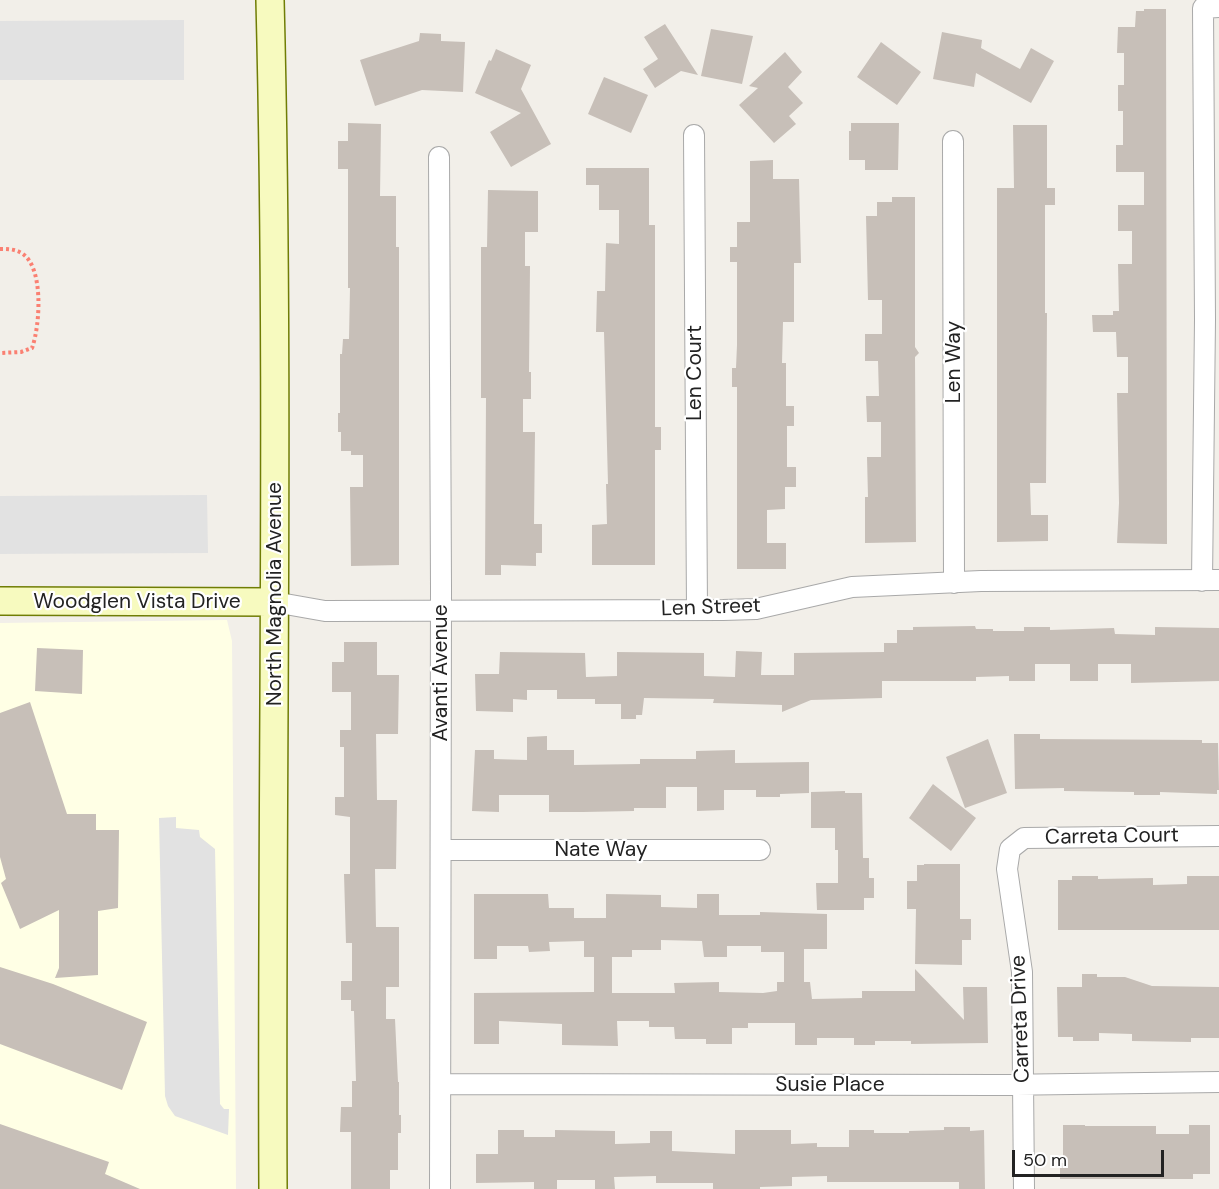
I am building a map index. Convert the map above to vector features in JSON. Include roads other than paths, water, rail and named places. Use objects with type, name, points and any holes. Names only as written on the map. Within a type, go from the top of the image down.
[{"type":"main road","name":"North Magnolia Avenue","points":[[270,0],[273,117],[273,1189]]},
{"type":"main road","name":"Woodglen Vista Drive","points":[[0,601],[274,602]]},
{"type":"street","points":[[1210,580],[1211,8]]},
{"type":"street","name":"Len Court","points":[[694,135],[697,610]]},
{"type":"street","name":"Len Way","points":[[953,141],[954,583]]},
{"type":"street","name":"Avanti Avenue","points":[[439,157],[440,1189]]},
{"type":"street","name":"Len Street","points":[[274,602],[325,611],[756,609],[852,587],[954,583],[1210,580]]},
{"type":"street","name":"Carreta Court","points":[[1010,849],[1024,838],[1219,836]]},
{"type":"street","name":"Carreta Drive","points":[[1010,849],[1007,869],[1022,972],[1024,1189]]},
{"type":"street","name":"Nate Way","points":[[441,850],[760,850]]},
{"type":"street","name":"Susie Place","points":[[441,1084],[1024,1085],[1219,1082]]}]
